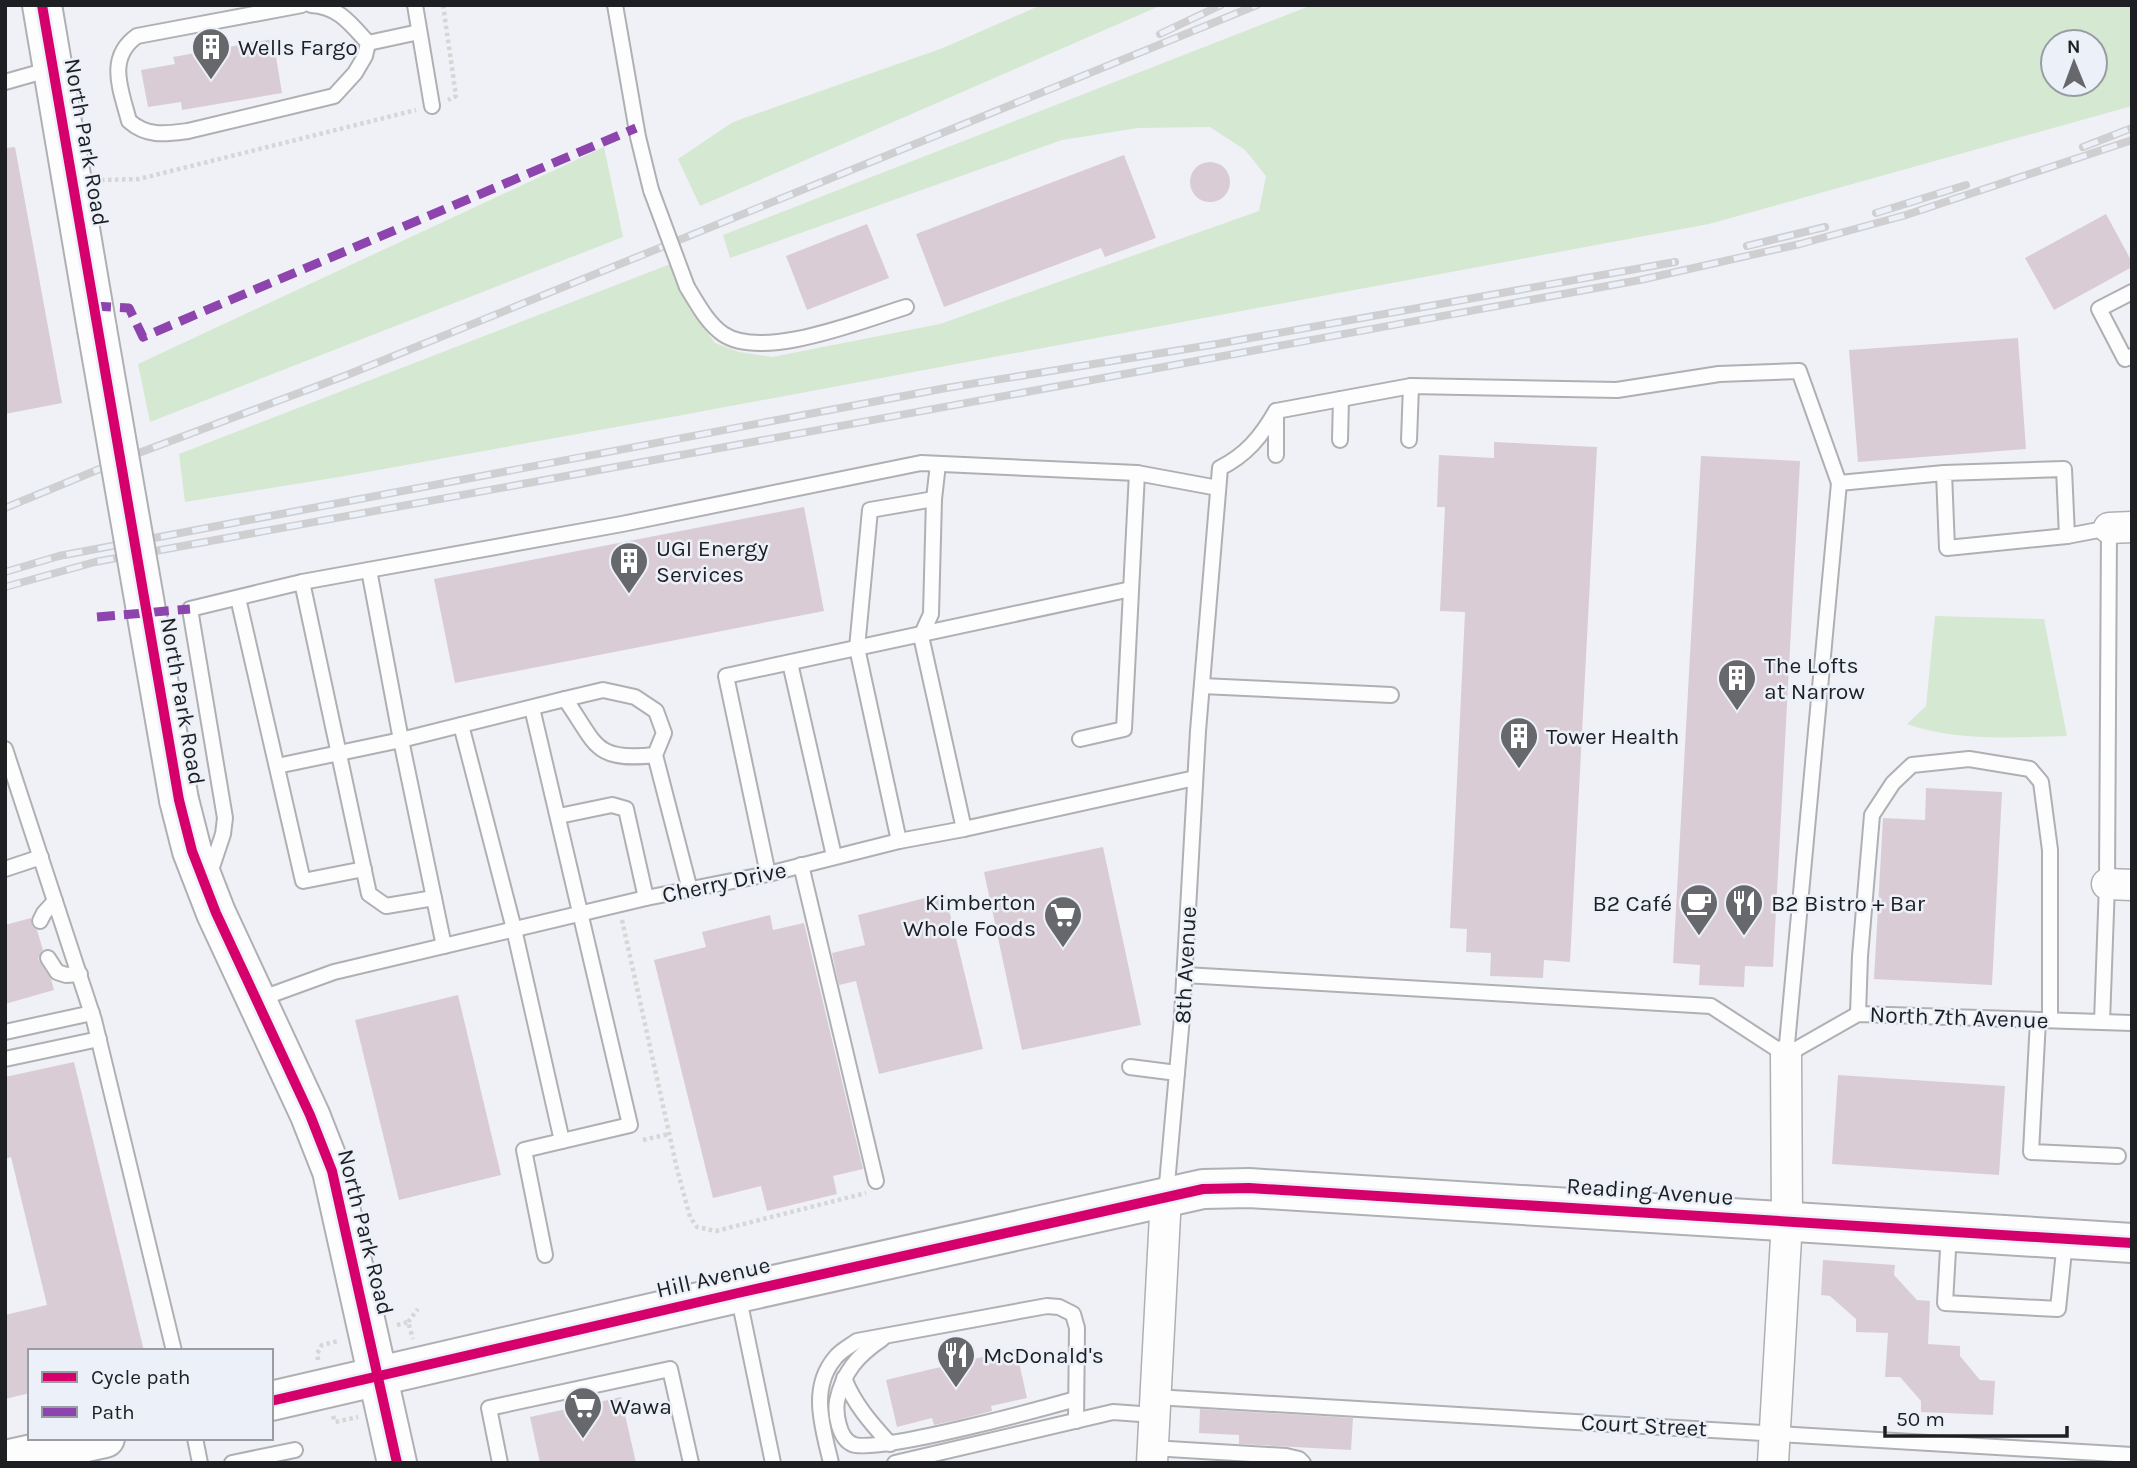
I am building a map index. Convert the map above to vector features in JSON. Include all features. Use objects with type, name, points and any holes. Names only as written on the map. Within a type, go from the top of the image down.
[{"type":"street","name":"North Park Road","points":[[42,5],[179,800],[192,851],[226,938],[310,1115],[332,1171],[397,1463]]},
{"type":"street","points":[[1773,1463],[1787,1221],[1786,1055]]},
{"type":"street","name":"Reading Avenue","points":[[1166,1196],[1203,1189],[1249,1188],[2132,1242]]},
{"type":"street","name":"Hill Avenue","points":[[273,1401],[1166,1196]]},
{"type":"street","name":"8th Avenue","points":[[1152,1455],[1166,1196]]},
{"type":"street","points":[[5,1460],[95,1440]]},
{"type":"lane","points":[[302,5],[137,36],[127,43],[120,54],[118,77],[129,121],[147,132],[164,134],[188,131],[334,96],[355,73],[365,56],[368,43]]},
{"type":"lane","points":[[311,5],[331,8],[344,17],[368,43]]},
{"type":"lane","points":[[415,5],[432,106]]},
{"type":"lane","points":[[615,5],[638,137],[651,190],[687,287],[703,313],[723,334],[743,342],[768,344],[809,336],[906,307]]},
{"type":"lane","points":[[368,43],[419,32]]},
{"type":"lane","points":[[5,82],[53,69]]},
{"type":"lane","points":[[2132,292],[2099,309],[2125,359],[2132,356]]},
{"type":"lane","points":[[1185,975],[1711,1006],[1786,1055],[1839,483],[1799,371],[1719,374],[1617,390],[1411,386],[1276,411],[1276,455]]},
{"type":"lane","points":[[1409,440],[1411,386]]},
{"type":"lane","points":[[1339,440],[1341,399]]},
{"type":"lane","name":"8th Avenue","points":[[1166,1196],[1185,975],[1195,778],[1220,468],[1239,458],[1265,430],[1276,411]]},
{"type":"lane","points":[[206,884],[223,834],[225,818],[190,609],[302,582],[622,524],[921,463],[1137,473],[1218,488]]},
{"type":"lane","points":[[938,464],[934,499],[931,614],[921,636],[964,830]]},
{"type":"lane","points":[[1839,483],[1944,473],[2064,469],[2067,536]]},
{"type":"lane","points":[[1080,739],[1124,729],[1137,473]]},
{"type":"lane","points":[[1944,473],[1947,548],[2120,528],[2119,884],[2102,1022]]},
{"type":"lane","points":[[899,841],[858,648],[870,510],[934,499]]},
{"type":"lane","points":[[369,570],[444,946]]},
{"type":"lane","points":[[302,582],[369,894],[386,906],[434,898]]},
{"type":"lane","points":[[768,874],[726,676],[1131,589]]},
{"type":"lane","points":[[237,598],[303,881],[364,869]]},
{"type":"lane","points":[[790,663],[834,856]]},
{"type":"lane","points":[[1202,686],[1391,695]]},
{"type":"lane","points":[[277,766],[401,740],[603,690],[635,697],[656,711],[664,733],[655,755],[690,890]]},
{"type":"lane","points":[[565,699],[596,744],[613,756],[655,755]]},
{"type":"lane","points":[[533,708],[630,1125],[524,1150],[545,1255]]},
{"type":"lane","points":[[461,725],[514,929],[562,1141]]},
{"type":"lane","points":[[5,749],[92,1013],[174,1349]]},
{"type":"lane","points":[[1858,1014],[1872,815],[1893,783],[1912,765],[1969,759],[2030,769],[2041,782],[2050,850],[2044,1020],[2031,1152],[2118,1156]]},
{"type":"lane","name":"Cherry Drive","points":[[256,1000],[334,972],[514,929],[646,898],[768,874],[899,841],[964,830],[1195,778]]},
{"type":"lane","points":[[559,816],[612,805],[626,809],[646,898]]},
{"type":"lane","points":[[5,869],[41,857]]},
{"type":"lane","points":[[801,865],[876,1181]]},
{"type":"lane","points":[[40,922],[44,912],[55,901]]},
{"type":"lane","points":[[48,958],[57,972],[66,975],[80,974]]},
{"type":"lane","points":[[5,1032],[92,1013]]},
{"type":"lane","name":"North 7th Avenue","points":[[1786,1055],[1858,1014],[2132,1023]]},
{"type":"lane","points":[[5,1059],[99,1040]]},
{"type":"lane","points":[[1130,1067],[1177,1073]]},
{"type":"lane","points":[[1950,1231],[1945,1303],[2058,1310],[2065,1238]]},
{"type":"lane","points":[[737,1293],[773,1463]]},
{"type":"lane","points":[[831,1463],[819,1393],[825,1375],[836,1357],[857,1341],[1047,1306],[1059,1307],[1073,1314],[1077,1328],[1076,1421]]},
{"type":"lane","points":[[886,1336],[864,1351],[844,1378],[836,1416],[846,1439],[853,1445],[863,1447],[890,1444],[1076,1399]]},
{"type":"lane","points":[[500,1463],[489,1408],[670,1369],[691,1463]]},
{"type":"lane","points":[[844,1378],[850,1394],[865,1416],[890,1444]]},
{"type":"lane","name":"Court Street","points":[[895,1463],[1113,1412],[1155,1406],[1774,1433],[2132,1455]]},
{"type":"lane","points":[[195,1440],[201,1463]]},
{"type":"lane","points":[[232,1463],[295,1450]]},
{"type":"lane","points":[[1152,1455],[1286,1456],[1299,1459],[1303,1463]]},
{"type":"path","points":[[72,181],[139,178],[432,106],[456,96],[443,5]]},
{"type":"path","points":[[618,905],[677,1169],[696,1227],[716,1231],[865,1194],[876,1181]]},
{"type":"path","points":[[408,1322],[418,1309]]},
{"type":"green space","points":[[1041,5],[1162,5],[700,206],[678,159],[733,122],[943,48]]},
{"type":"green space","points":[[1312,5],[2132,5],[2132,106],[1709,224],[677,416],[185,502],[179,454],[673,263],[688,307],[715,343],[739,352],[772,357],[940,324],[1259,211],[1266,176],[1245,150],[1210,127],[1138,128],[1062,140],[730,258],[723,235]]},
{"type":"green space","points":[[604,147],[623,237],[150,422],[138,364]]},
{"type":"green space","points":[[1935,616],[2044,619],[2067,736],[1966,736],[1907,724],[1926,706]]},
{"type":"building","name":"Wells Fargo","points":[[273,39],[282,93],[182,110],[181,102],[148,107],[141,70],[175,64],[173,57]]},
{"type":"building","points":[[15,147],[62,403],[5,414],[5,148]]},
{"type":"building","points":[[1124,155],[1156,238],[1105,257],[1101,248],[944,307],[916,234]]},
{"type":"building","points":[[1210,162],[1218,163],[1224,168],[1229,174],[1229,190],[1224,196],[1218,201],[1210,202],[1202,201],[1196,196],[1191,190],[1190,182],[1191,174],[1196,168],[1202,163]]},
{"type":"building","points":[[2106,214],[2132,262],[2132,267],[2054,310],[2025,258]]},
{"type":"building","points":[[867,224],[889,278],[807,310],[786,256]]},
{"type":"building","points":[[2018,338],[2026,449],[1858,462],[1849,350]]},
{"type":"building","name":"Tower Health","points":[[1494,442],[1597,447],[1570,962],[1544,960],[1543,978],[1490,976],[1491,953],[1466,952],[1467,929],[1450,928],[1465,612],[1440,611],[1445,507],[1437,507],[1439,455],[1494,458]]},
{"type":"building","name":"The Lofts at Narrow","points":[[1701,456],[1800,461],[1773,967],[1745,966],[1744,987],[1699,985],[1700,965],[1673,963]]},
{"type":"building","name":"UGI Energy Services","points":[[804,507],[824,611],[455,683],[434,579]]},
{"type":"building","points":[[1926,788],[2002,792],[1992,985],[1874,979],[1883,818],[1925,820]]},
{"type":"building","name":"Kimberton Whole Foods","points":[[1103,847],[1141,1025],[1022,1050],[984,872]]},
{"type":"building","points":[[945,893],[983,1049],[879,1074],[856,981],[839,985],[832,953],[865,945],[858,915]]},
{"type":"building","points":[[770,915],[773,930],[804,923],[863,1169],[833,1176],[837,1194],[767,1211],[761,1186],[713,1198],[654,960],[706,947],[702,932]]},
{"type":"building","points":[[31,918],[43,950],[38,959],[51,979],[54,990],[5,1004],[5,925]]},
{"type":"building","points":[[458,995],[501,1175],[399,1200],[355,1020]]},
{"type":"building","points":[[74,1062],[144,1349],[28,1349],[28,1393],[5,1399],[5,1315],[47,1305],[11,1157],[5,1159],[5,1077]]},
{"type":"building","points":[[1838,1075],[2005,1086],[1999,1175],[1832,1164]]},
{"type":"building","points":[[1823,1260],[1895,1265],[1894,1275],[1917,1300],[1930,1301],[1928,1344],[1960,1346],[1960,1356],[1980,1380],[1995,1381],[1993,1415],[1921,1412],[1921,1401],[1900,1377],[1885,1377],[1888,1333],[1856,1332],[1856,1319],[1830,1296],[1821,1295]]},
{"type":"building","name":"McDonald's","points":[[1016,1349],[1027,1398],[991,1406],[992,1411],[958,1420],[934,1425],[932,1418],[897,1427],[886,1380]]},
{"type":"building","name":"Wawa","points":[[621,1397],[636,1463],[540,1463],[530,1417]]},
{"type":"building","points":[[1200,1409],[1353,1418],[1351,1450],[1239,1444],[1239,1435],[1199,1433]]},
{"type":"railway","points":[[1160,34],[1221,5]]},
{"type":"railway","points":[[5,508],[136,454],[347,375],[1257,5]]},
{"type":"railway","points":[[2083,147],[2132,128]]},
{"type":"railway","points":[[5,587],[95,562],[1640,280],[1800,244],[1906,215],[2132,140]]},
{"type":"railway","points":[[1876,213],[1966,185]]},
{"type":"railway","points":[[1747,246],[1825,227]]},
{"type":"railway","points":[[5,572],[59,556],[946,388],[1217,344],[1675,262]]},
{"type":"marked path","points":[[93,306],[129,308],[143,337],[636,128]]},
{"type":"marked path","points":[[97,617],[190,609]]},
{"type":"cycle path","points":[[42,5],[179,800],[192,851],[216,913],[310,1115],[332,1171],[397,1463]]},
{"type":"cycle path","points":[[273,1401],[1203,1189],[1249,1188],[2132,1243]]},
{"type":"place","name":"Wells Fargo","points":[[211,81]]},
{"type":"place","name":"UGI Energy Services","points":[[629,595]]},
{"type":"place","name":"The Lofts at Narrow","points":[[1737,712]]},
{"type":"place","name":"Tower Health","points":[[1519,770]]},
{"type":"place","name":"B2 Café","points":[[1699,937]]},
{"type":"place","name":"B2 Bistro + Bar","points":[[1744,937]]},
{"type":"place","name":"Kimberton Whole Foods","points":[[1063,949]]},
{"type":"place","name":"McDonald's","points":[[956,1389]]},
{"type":"place","name":"Wawa","points":[[583,1440]]}]
